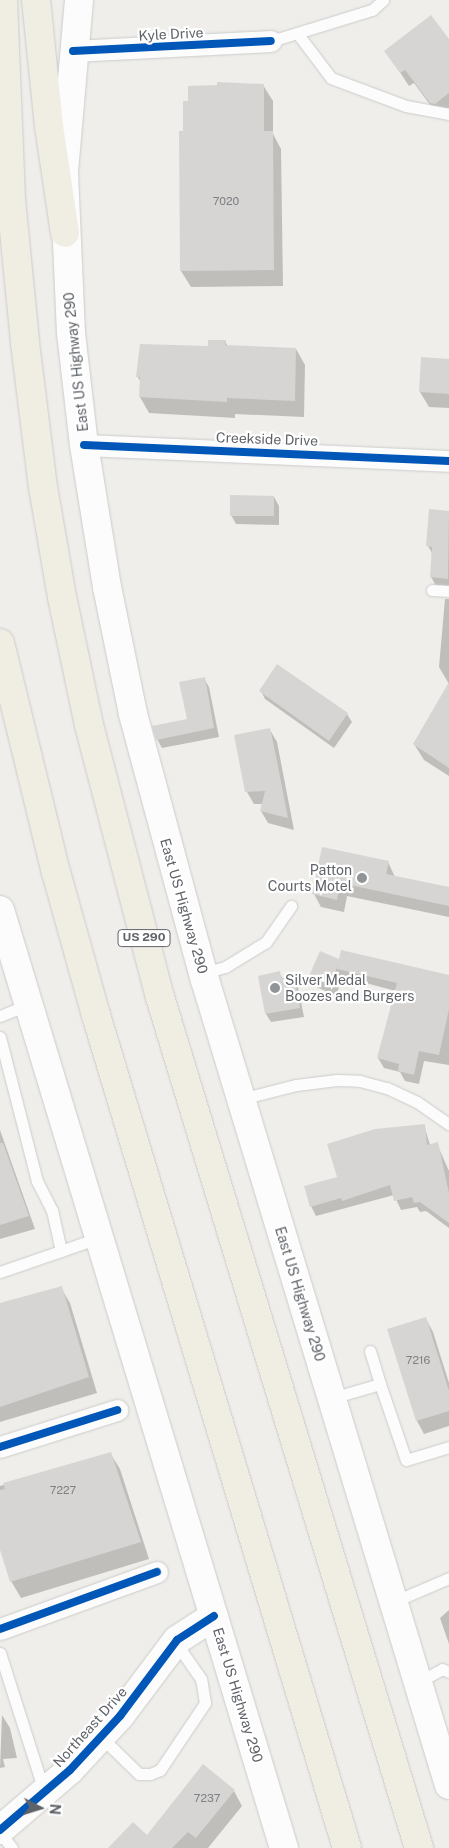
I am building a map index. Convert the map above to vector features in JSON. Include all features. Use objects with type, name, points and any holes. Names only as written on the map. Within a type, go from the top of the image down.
[{"type":"highway","name":"US 290","points":[[3,0],[11,199],[26,353],[44,496],[89,725],[160,997],[419,1848]]},
{"type":"highway","points":[[36,0],[49,126],[65,233]]},
{"type":"highway","points":[[0,643],[56,872],[96,1016],[348,1848]]},
{"type":"main road","name":"East US Highway 290","points":[[79,0],[73,51],[64,173],[65,233],[71,333],[84,445],[108,588],[134,714],[203,973],[449,1786]]},
{"type":"main road","name":"East US Highway 290","points":[[0,910],[27,1005],[87,1241],[214,1616],[284,1848]]},
{"type":"main road","name":"Northeast Drive","points":[[0,1831],[45,1793],[101,1737],[175,1642],[214,1616]]},
{"type":"street","name":"Kyle Drive","points":[[73,51],[271,42]]},
{"type":"street","name":"Creekside Drive","points":[[84,445],[449,461]]},
{"type":"street","points":[[0,1446],[117,1410]]},
{"type":"street","points":[[0,1629],[157,1572]]},
{"type":"lane","points":[[271,42],[372,10],[383,0]]},
{"type":"lane","points":[[297,33],[331,78],[367,93],[447,116]]},
{"type":"lane","points":[[432,590],[449,591]]},
{"type":"lane","points":[[203,973],[225,967],[266,942],[291,906]]},
{"type":"lane","points":[[0,1016],[27,1005]]},
{"type":"lane","points":[[0,1037],[37,1181],[52,1210],[62,1250]]},
{"type":"lane","points":[[241,1099],[296,1085],[337,1080],[360,1081],[387,1088],[417,1102],[449,1124]]},
{"type":"lane","points":[[0,1272],[87,1241]]},
{"type":"lane","points":[[370,1351],[406,1460],[449,1447]]},
{"type":"lane","points":[[332,1398],[380,1384]]},
{"type":"lane","points":[[394,1602],[449,1578]]},
{"type":"lane","points":[[101,1737],[139,1774],[150,1774],[160,1770],[205,1703],[201,1679],[175,1642]]},
{"type":"lane","points":[[0,1653],[3,1671],[45,1793]]},
{"type":"lane","points":[[418,1682],[442,1669],[449,1672]]},
{"type":"lane","points":[[0,1831],[12,1848]]},
{"type":"building","points":[[431,15],[449,39],[449,93],[435,104],[430,103],[405,70],[400,73],[384,51]]},
{"type":"building","points":[[217,82],[264,84],[264,131],[273,131],[274,270],[180,271],[179,131],[183,131],[183,101],[188,101],[188,86],[217,85]]},
{"type":"building","points":[[208,340],[226,340],[225,345],[296,348],[295,401],[227,398],[227,402],[139,397],[140,377],[136,377],[140,344],[208,346]]},
{"type":"building","points":[[421,357],[449,359],[449,394],[419,392]]},
{"type":"building","points":[[230,495],[274,496],[274,516],[230,516]]},
{"type":"building","points":[[429,509],[449,511],[448,579],[430,577],[432,547],[426,546]]},
{"type":"building","points":[[277,664],[348,713],[329,741],[259,691]]},
{"type":"building","points":[[205,677],[214,728],[156,740],[152,726],[187,719],[179,682]]},
{"type":"building","points":[[449,682],[449,768],[413,744]]},
{"type":"building","points":[[270,728],[288,818],[260,811],[265,791],[245,792],[234,735]]},
{"type":"building","name":"Patton Courts Motel","points":[[322,847],[389,861],[386,874],[449,887],[449,906],[340,883],[337,900],[312,894]]},
{"type":"building","points":[[341,950],[449,975],[449,1009],[439,1055],[419,1051],[414,1075],[398,1071],[399,1064],[377,1058],[397,983],[337,969],[338,965],[330,985],[309,976],[320,951],[339,959]]},
{"type":"building","name":"Silver Medal Boozes and Burgers","points":[[280,971],[281,978],[294,976],[300,1008],[265,1014],[258,976]]},
{"type":"building","points":[[425,1124],[427,1145],[438,1142],[449,1193],[449,1223],[420,1202],[414,1203],[412,1197],[394,1201],[390,1185],[342,1201],[341,1198],[310,1207],[304,1186],[337,1177],[327,1144],[375,1129]]},
{"type":"building","points":[[0,1143],[3,1143],[29,1216],[0,1225]]},
{"type":"building","points":[[62,1286],[89,1377],[0,1407],[0,1303]]},
{"type":"building","points":[[426,1317],[449,1391],[449,1411],[416,1421],[387,1329]]},
{"type":"building","points":[[111,1452],[141,1542],[10,1582],[0,1550],[0,1490],[5,1489],[3,1483]]},
{"type":"building","points":[[203,1764],[235,1790],[196,1838],[188,1832],[172,1848],[108,1848],[133,1822],[147,1835]]},
{"type":"cycle path","points":[[73,51],[271,41]]},
{"type":"cycle path","points":[[84,445],[449,461]]},
{"type":"cycle path","points":[[0,1447],[117,1410]]},
{"type":"cycle path","points":[[0,1629],[157,1572]]},
{"type":"cycle path","points":[[0,1830],[70,1770],[120,1716],[177,1640],[214,1616]]},
{"type":"place","name":"Patton Courts Motel","points":[[362,878]]},
{"type":"place","name":"Silver Medal Boozes and Burgers","points":[[275,988]]}]
